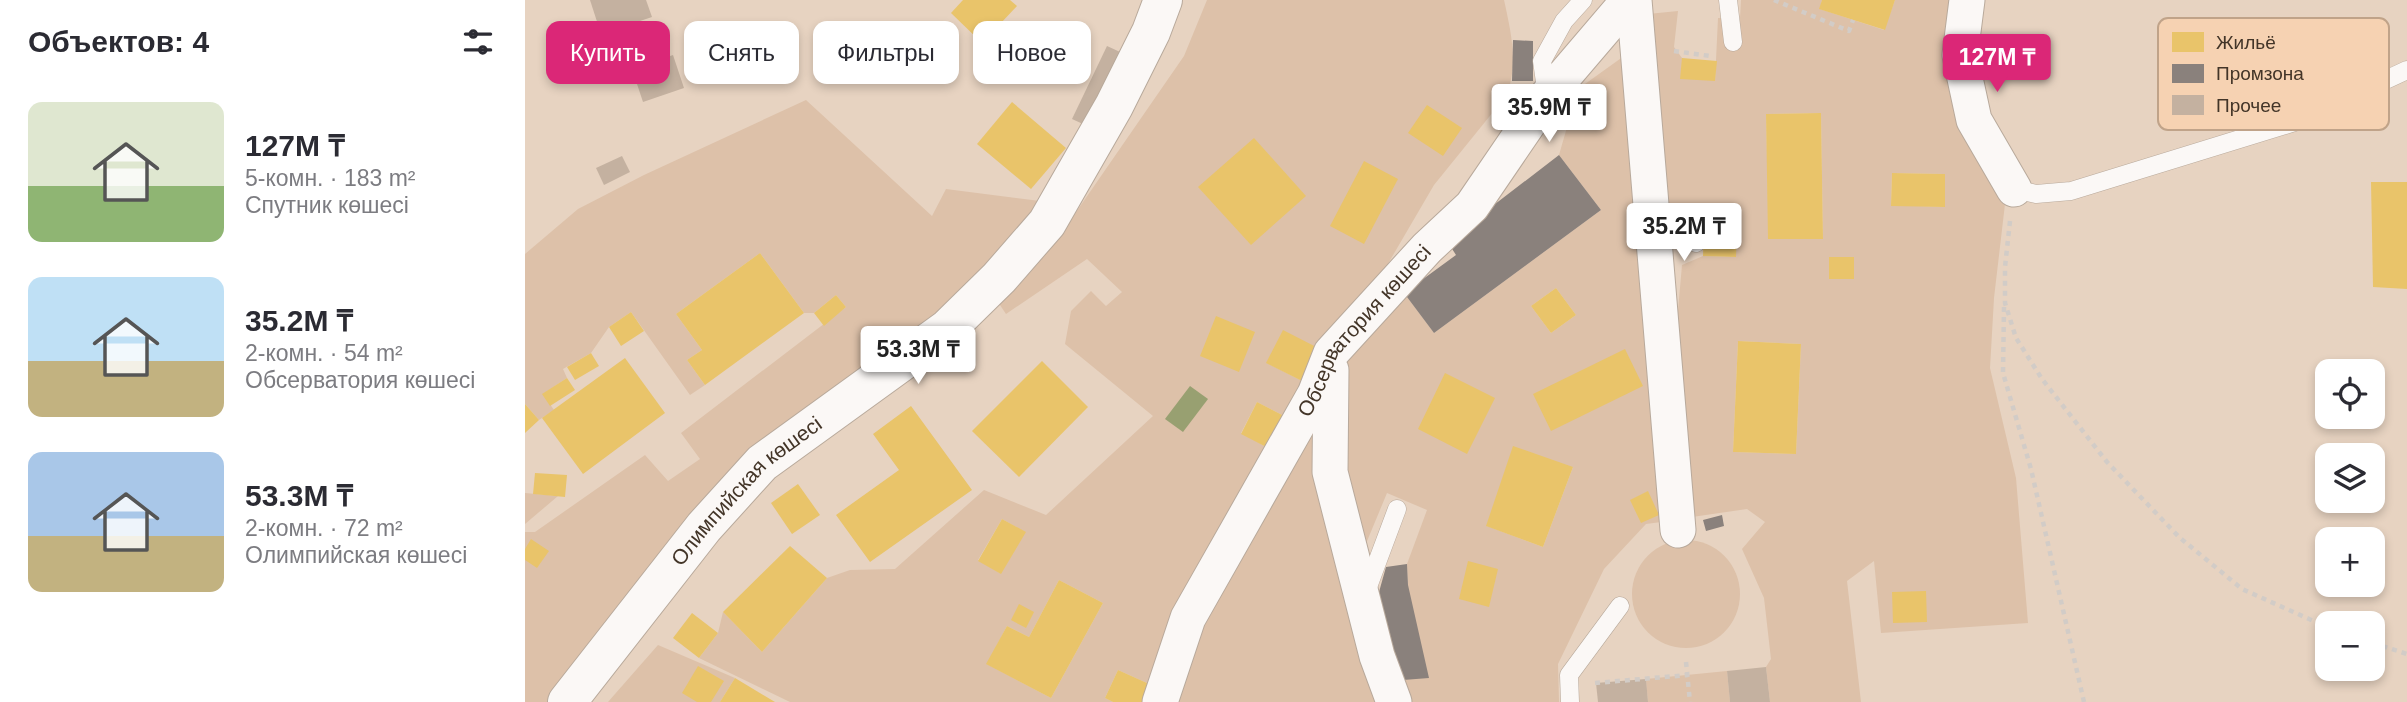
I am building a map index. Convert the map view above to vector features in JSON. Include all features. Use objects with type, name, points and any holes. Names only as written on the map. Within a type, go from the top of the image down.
[{"type":"street","name":"Олимпийская көшесі","points":[[567,702],[703,527],[762,463],[947,328],[999,278],[1047,223],[1114,106],[1151,32],[1163,0]]},
{"type":"street","name":"Обсерватория көшесі","points":[[1160,702],[1188,618],[1315,394],[1331,353],[1427,248],[1472,206],[1547,96],[1632,0]]},
{"type":"street","name":"Обсерватория көшесі","points":[[1632,0],[1678,530]]},
{"type":"street","points":[[1967,0],[1960,55],[1974,120],[2014,188]]},
{"type":"street","points":[[1331,353],[1330,472],[1377,656],[1394,702]]},
{"type":"lane","points":[[1547,96],[1542,61],[1564,21],[1583,0]]},
{"type":"lane","points":[[1728,0],[1733,42]]},
{"type":"lane","points":[[2389,78],[2407,70]]},
{"type":"lane","points":[[2014,188],[2036,194],[2071,191],[2269,130]]},
{"type":"lane","points":[[1653,222],[1696,243]]},
{"type":"lane","points":[[1363,602],[1397,509]]},
{"type":"lane","points":[[1569,693],[1569,675],[1621,606]]},
{"type":"path","points":[[1774,0],[1849,31],[1853,20]]},
{"type":"path","points":[[1638,46],[1734,60],[1733,42]]},
{"type":"path","points":[[2014,188],[2005,267],[2003,373],[2031,468],[2084,702]]},
{"type":"path","points":[[2005,303],[2016,338],[2042,379],[2107,462],[2179,537],[2242,589],[2315,622]]},
{"type":"path","points":[[2385,647],[2407,654]]},
{"type":"path","points":[[1686,662],[1691,702]]},
{"type":"path","points":[[1569,693],[1688,675]]},
{"type":"shaded area","points":[[1207,0],[1504,0],[1513,60],[1506,96],[1434,185],[1382,274],[1322,350],[1267,363],[1306,383],[1290,419],[1257,402],[1241,433],[1274,451],[1158,688],[1118,670],[1105,698],[1113,702],[790,702],[699,658],[718,633],[723,612],[762,652],[827,578],[850,570],[895,569],[984,490],[1046,515],[1153,416],[1065,344],[1071,311],[1091,291],[1106,306],[1122,292],[1087,259],[1006,314],[996,299],[1063,231],[1184,56]],"holes":[[[1002,519],[1025,532],[1000,573],[978,560]],[[1059,580],[1103,603],[1051,698],[987,664],[1007,626],[1029,637]]]},
{"type":"shaded area","points":[[1741,0],[1822,0],[1820,9],[1884,30],[1895,0],[1957,0],[1994,178],[2005,204],[1994,298],[1990,368],[2016,478],[2028,623],[1881,633],[1874,561],[1847,581],[1861,702],[1770,702],[1766,667],[1771,659],[1764,598],[1742,549],[1765,522],[1747,509],[1692,517],[1677,322],[1682,265],[1703,256],[1735,257],[1737,229],[1704,227],[1679,215],[1670,214],[1655,168],[1648,14],[1678,11],[1674,47],[1682,58],[1715,81],[1718,18],[1740,19]],"holes":[[[1821,113],[1823,238],[1769,239],[1766,114]],[[1892,173],[1945,174],[1944,207],[1891,205]],[[1738,341],[1801,344],[1796,454],[1733,452]]]},
{"type":"shaded area","points":[[1631,51],[1669,521],[1646,524],[1604,569],[1558,664],[1559,702],[1403,702],[1407,564],[1427,510],[1387,493],[1365,546],[1352,533],[1336,376],[1404,293],[1434,333],[1601,210],[1559,155],[1578,89]],"holes":[[[1556,288],[1576,315],[1551,333],[1531,306]],[[1573,467],[1543,547],[1487,526]]]},
{"type":"shaded area","points":[[806,100],[932,216],[946,189],[1048,202],[938,324],[754,458],[557,702],[525,702],[525,532],[535,532],[645,455],[668,481],[700,459],[681,433],[846,307],[836,295],[814,313],[804,313],[760,253],[676,314],[702,350],[687,360],[705,385],[690,395],[631,312],[609,327],[591,353],[563,369],[567,378],[543,394],[554,410],[539,420],[525,404],[525,254],[578,209],[644,175]]},
{"type":"shaded area","points":[[1190,386],[1208,399],[1183,432],[1165,419]]},
{"type":"shaded area","points":[[1320,397],[1394,702],[1174,702],[1201,624]]},
{"type":"shaded area","points":[[525,493],[558,496],[525,524]]},
{"type":"shaded area","points":[[1686,540],[1707,544],[1724,556],[1736,573],[1740,594],[1736,615],[1724,632],[1707,644],[1686,648],[1665,644],[1648,632],[1636,615],[1632,594],[1636,573],[1648,556],[1665,544]]},
{"type":"shaded area","points":[[658,645],[735,678],[720,702],[608,702]]},
{"type":"shaded area","points":[[1727,671],[1730,702],[1648,702],[1646,679]]},
{"type":"building: Жильё","points":[[963,0],[1010,0],[1017,6],[1003,21],[973,21],[973,34],[951,13]]},
{"type":"building: Жильё","points":[[1822,0],[1895,0],[1885,30],[1819,9]]},
{"type":"building: Жильё","points":[[1682,58],[1717,61],[1715,81],[1680,79]]},
{"type":"building: Жильё","points":[[1012,102],[1066,148],[1031,189],[977,144]]},
{"type":"building: Жильё","points":[[1427,105],[1462,128],[1443,156],[1408,133]]},
{"type":"building: Жильё","points":[[1821,113],[1823,239],[1768,239],[1766,114]]},
{"type":"building: Жильё","points":[[1254,138],[1306,196],[1251,245],[1198,187]]},
{"type":"building: Жильё","points":[[1364,161],[1398,179],[1364,244],[1330,226]]},
{"type":"building: Жильё","points":[[1892,173],[1945,174],[1945,207],[1891,206]]},
{"type":"building: Жильё","points":[[2371,182],[2407,182],[2407,289],[2373,287]]},
{"type":"building: Жильё","points":[[1704,227],[1737,228],[1736,257],[1703,256]]},
{"type":"building: Жильё","points":[[760,253],[804,313],[705,385],[687,360],[702,350],[676,314]]},
{"type":"building: Жильё","points":[[1829,257],[1854,257],[1854,279],[1829,279]]},
{"type":"building: Жильё","points":[[1556,288],[1576,315],[1551,333],[1531,306]]},
{"type":"building: Жильё","points":[[836,295],[846,307],[824,326],[814,313]]},
{"type":"building: Жильё","points":[[631,312],[644,331],[621,346],[609,327]]},
{"type":"building: Жильё","points":[[1216,316],[1255,332],[1239,372],[1200,356]]},
{"type":"building: Жильё","points":[[1283,330],[1322,350],[1306,383],[1266,363]]},
{"type":"building: Жильё","points":[[1738,341],[1801,344],[1796,454],[1733,452]]},
{"type":"building: Жильё","points":[[1625,349],[1643,386],[1551,431],[1533,394]]},
{"type":"building: Жильё","points":[[591,353],[599,366],[575,380],[567,367]]},
{"type":"building: Жильё","points":[[625,358],[665,413],[583,474],[542,418]]},
{"type":"building: Жильё","points":[[1042,361],[1088,407],[1019,477],[972,431]]},
{"type":"building: Жильё","points":[[1445,373],[1495,398],[1467,454],[1418,429]]},
{"type":"building: Жильё","points":[[567,378],[575,390],[550,406],[542,394]]},
{"type":"building: Жильё","points":[[1257,402],[1290,419],[1274,451],[1241,434]]},
{"type":"building: Жильё","points":[[525,404],[539,420],[525,433]]},
{"type":"building: Жильё","points":[[911,406],[972,490],[870,562],[836,515],[899,470],[873,434]]},
{"type":"building: Жильё","points":[[1513,446],[1573,467],[1543,547],[1486,526]]},
{"type":"building: Жильё","points":[[535,473],[567,475],[565,497],[533,494]]},
{"type":"building: Жильё","points":[[798,484],[820,515],[792,534],[771,503]]},
{"type":"building: Жильё","points":[[1648,491],[1659,515],[1641,523],[1630,500]]},
{"type":"building: Жильё","points":[[1002,519],[1026,532],[1001,574],[978,561]]},
{"type":"building: Жильё","points":[[531,539],[549,551],[537,568],[525,560],[525,549]]},
{"type":"building: Жильё","points":[[790,546],[827,578],[762,652],[723,612]]},
{"type":"building: Жильё","points":[[1468,561],[1498,569],[1489,607],[1459,599]]},
{"type":"building: Жильё","points":[[1059,580],[1103,603],[1051,698],[986,664],[1007,626],[1029,637]]},
{"type":"building: Жильё","points":[[1926,591],[1927,622],[1893,623],[1892,592]]},
{"type":"building: Жильё","points":[[1019,604],[1034,612],[1026,628],[1011,620]]},
{"type":"building: Жильё","points":[[692,613],[718,633],[699,658],[673,638]]},
{"type":"building: Жильё","points":[[698,666],[724,681],[711,702],[697,702],[682,693]]},
{"type":"building: Жильё","points":[[1118,670],[1158,688],[1152,702],[1113,702],[1105,698]]},
{"type":"building: Жильё","points":[[735,678],[775,702],[720,702]]},
{"type":"building: Промзона","points":[[1513,40],[1533,41],[1533,81],[1512,81]]},
{"type":"building: Промзона","points":[[1559,155],[1601,210],[1434,333],[1404,293],[1456,255],[1447,241]]},
{"type":"building: Промзона","points":[[1722,515],[1724,526],[1706,531],[1703,520]]},
{"type":"building: Промзона","points":[[1407,564],[1408,585],[1429,678],[1403,680],[1391,645],[1379,592],[1386,567]]},
{"type":"building: Прочее","points":[[590,0],[646,0],[652,17],[640,21],[597,21]]},
{"type":"building: Прочее","points":[[1107,46],[1131,57],[1096,130],[1072,119]]},
{"type":"building: Прочее","points":[[673,55],[684,88],[643,102],[637,84],[670,84],[670,56]]},
{"type":"building: Прочее","points":[[622,156],[630,172],[604,185],[596,168]]},
{"type":"building: Прочее","points":[[1766,667],[1770,702],[1730,702],[1727,671]]},
{"type":"building: Прочее","points":[[1646,679],[1648,702],[1598,702],[1596,683]]}]
